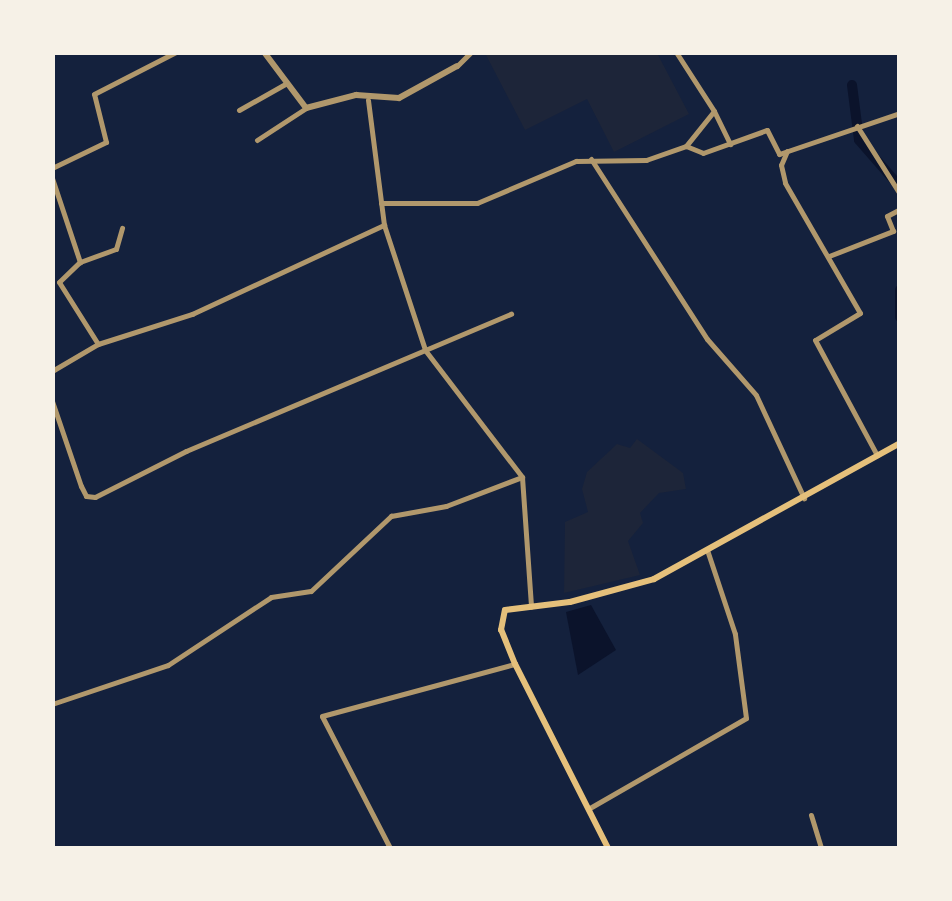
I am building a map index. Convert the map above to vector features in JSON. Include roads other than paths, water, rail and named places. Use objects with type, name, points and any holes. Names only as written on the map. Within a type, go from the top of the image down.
[{"type":"main road","points":[[605,847],[515,664],[501,630],[505,610],[654,579],[900,443]]},
{"type":"street","points":[[52,168],[106,142],[94,94],[176,52]]},
{"type":"street","points":[[264,52],[306,108]]},
{"type":"street","points":[[257,140],[306,108],[356,95],[368,100],[399,98],[457,66],[471,52]]},
{"type":"street","points":[[676,52],[714,110],[730,144]]},
{"type":"street","points":[[239,110],[287,83]]},
{"type":"street","points":[[368,100],[384,224],[425,350],[522,477],[531,607]]},
{"type":"street","points":[[381,203],[477,203],[545,170],[591,159],[646,160],[686,146],[714,110]]},
{"type":"street","points":[[686,146],[703,153],[767,130],[779,154],[900,114]]},
{"type":"street","points":[[857,126],[900,194]]},
{"type":"street","points":[[787,151],[781,165],[785,183],[860,314],[814,340],[877,456]]},
{"type":"street","points":[[591,159],[707,338],[756,395],[804,498]]},
{"type":"street","points":[[52,178],[80,262]]},
{"type":"street","points":[[830,258],[893,231],[886,216],[900,209]]},
{"type":"street","points":[[52,371],[98,344],[192,314],[384,224]]},
{"type":"street","points":[[98,344],[59,282],[80,262],[116,249],[122,228]]},
{"type":"street","points":[[52,402],[80,486],[86,496],[96,497],[510,314]]},
{"type":"street","points":[[52,428],[61,426]]},
{"type":"street","points":[[52,704],[168,664],[261,602],[310,591],[371,541],[391,516],[446,506],[522,477]]},
{"type":"street","points":[[588,809],[746,718],[735,634],[706,547]]},
{"type":"street","points":[[390,848],[322,716],[515,664]]},
{"type":"street","points":[[811,815],[821,848]]},
{"type":"waterway","points":[[852,85],[859,140],[900,187]]},
{"type":"waterway","points":[[900,290],[900,317]]}]
